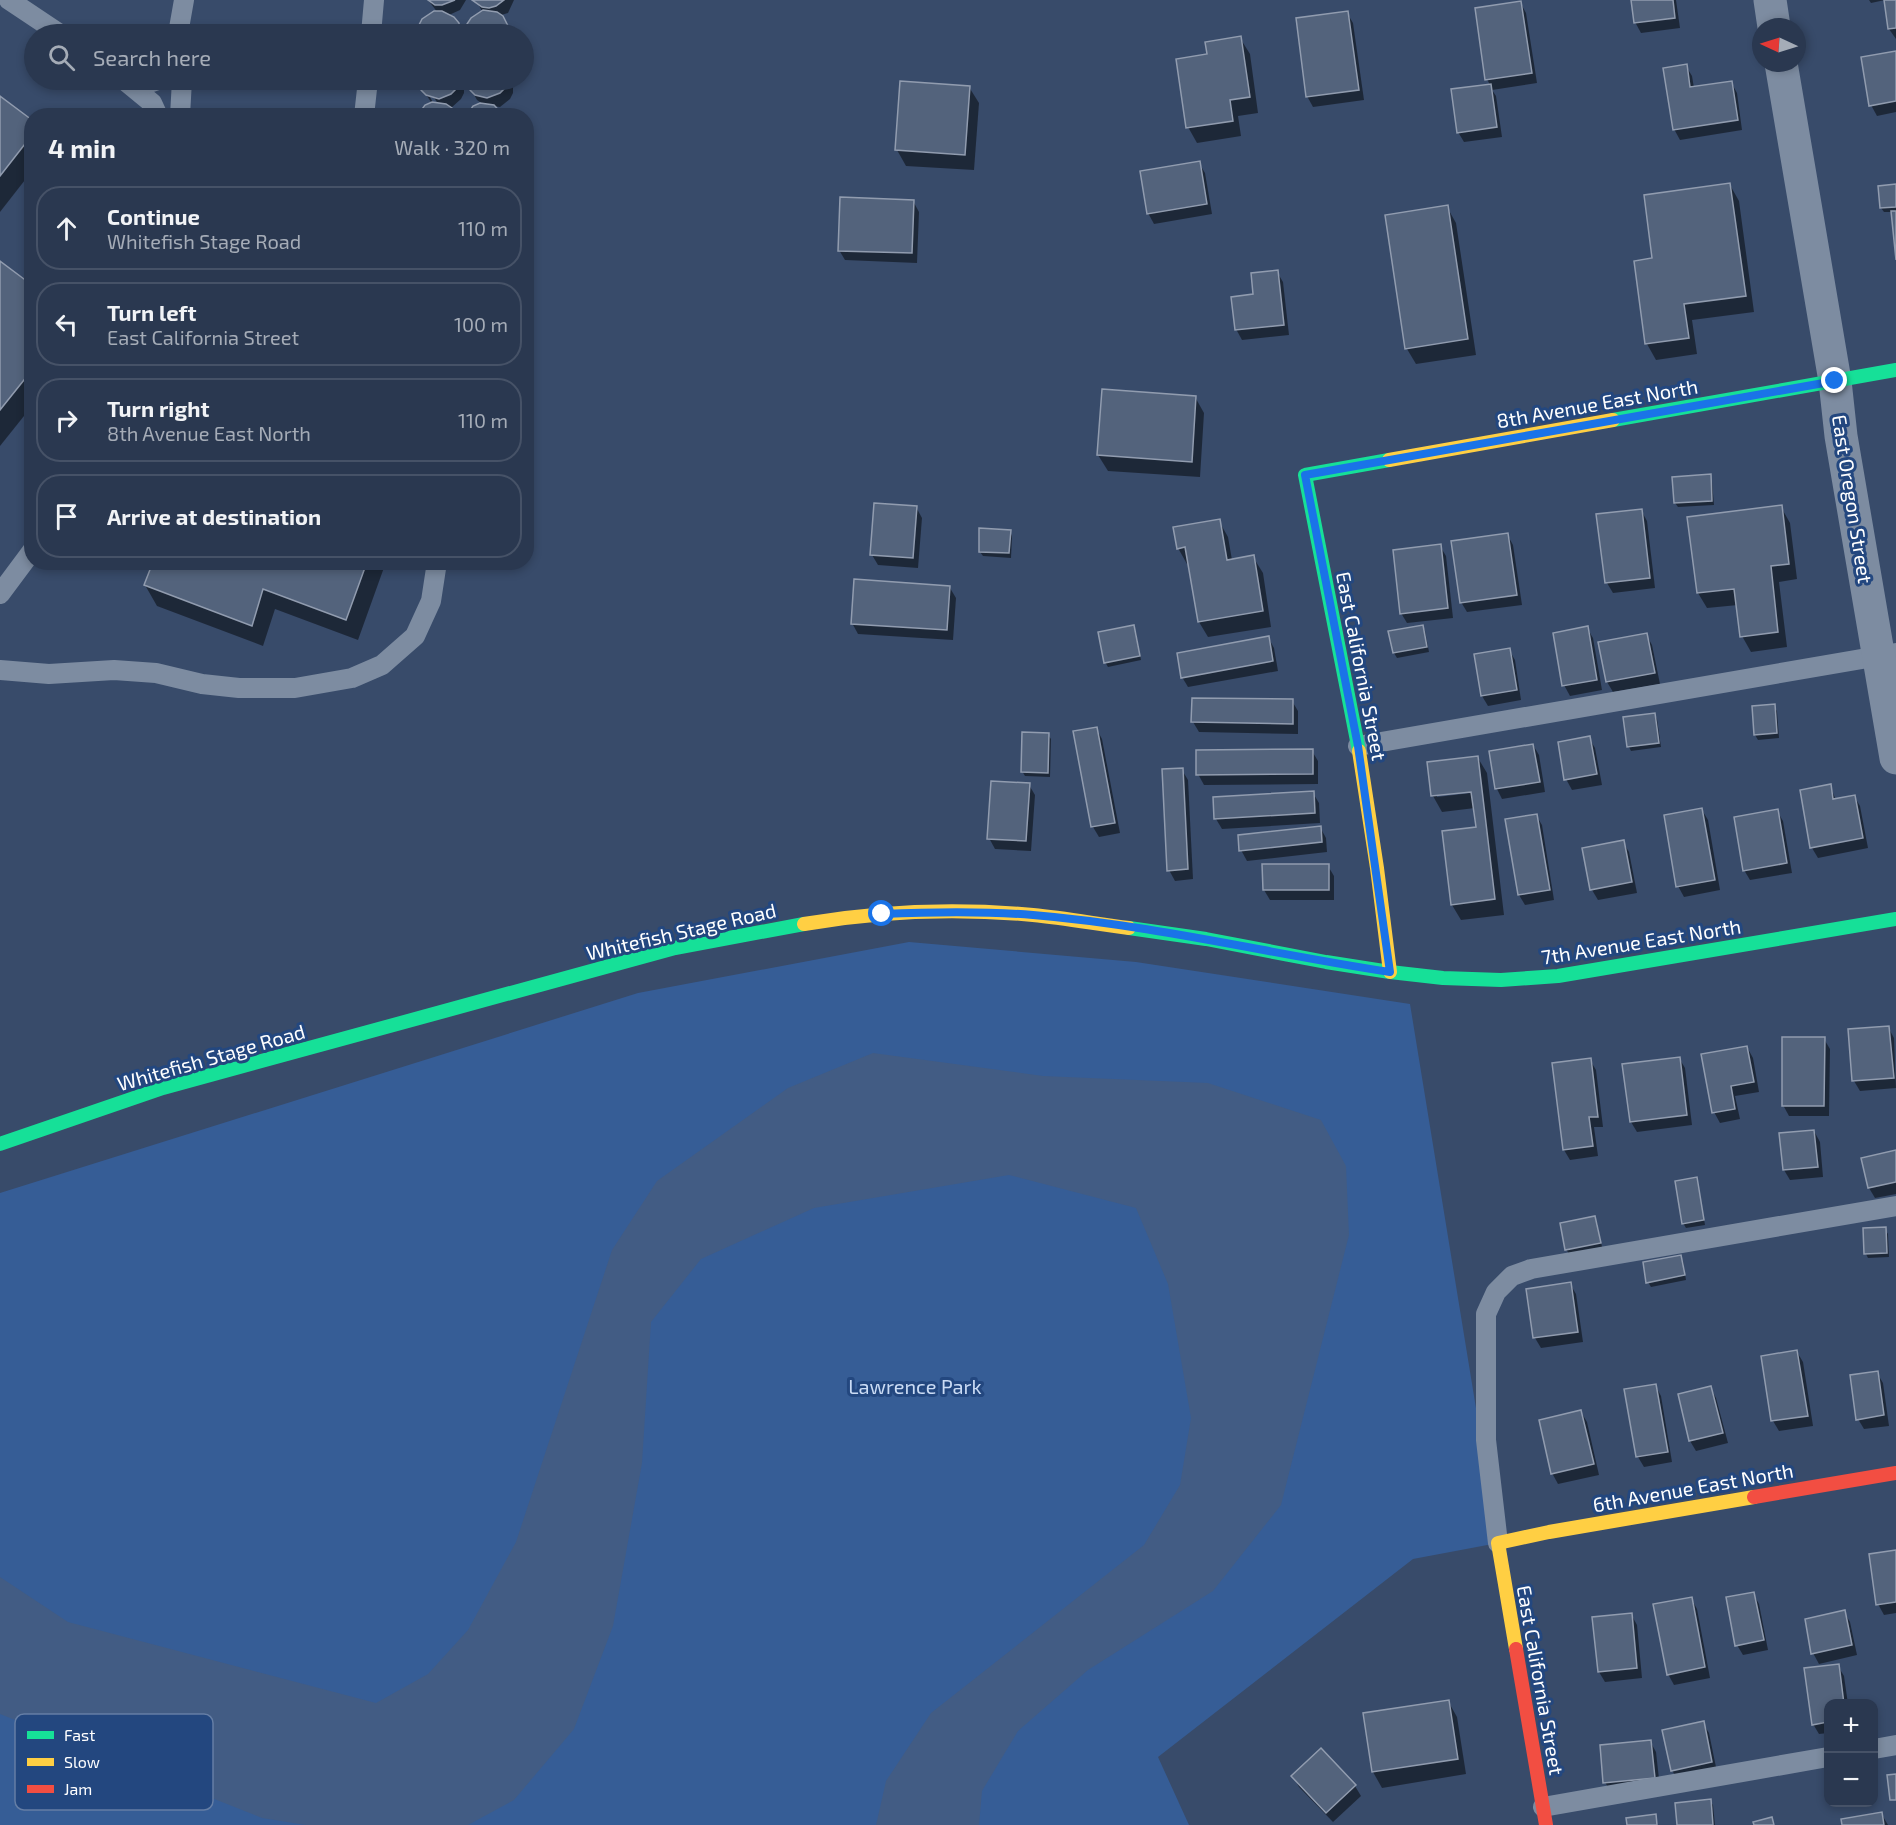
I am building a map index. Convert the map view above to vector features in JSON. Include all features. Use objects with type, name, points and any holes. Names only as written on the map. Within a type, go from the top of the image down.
[{"type":"main road","name":"8th Avenue East North","points":[[1305,475],[1896,370]]},
{"type":"main road","name":"East California Street","points":[[1305,475],[1358,746],[1390,972]]},
{"type":"main road","name":"Whitefish Stage Road","points":[[0,1144],[163,1088],[675,948],[813,922],[882,914],[948,911],[1033,915],[1206,939],[1390,972]]},
{"type":"main road","name":"7th Avenue East North","points":[[1390,972],[1443,978],[1501,980],[1558,976],[1896,919]]},
{"type":"main road","name":"6th Avenue East North","points":[[1497,1543],[1549,1532],[1896,1473]]},
{"type":"main road","name":"East California Street","points":[[1497,1543],[1545,1816]]},
{"type":"street","points":[[1770,0],[1773,18]]},
{"type":"street","name":"East Oregon Street","points":[[1783,72],[1835,381],[1841,436],[1887,655],[1896,758]]},
{"type":"lane","points":[[9,0],[45,24]]},
{"type":"lane","points":[[180,24],[185,0]]},
{"type":"lane","points":[[184,24],[185,0]]},
{"type":"lane","points":[[372,24],[374,0]]},
{"type":"lane","points":[[136,90],[152,103],[154,108]]},
{"type":"lane","points":[[180,108],[181,90]]},
{"type":"lane","points":[[365,108],[367,90]]},
{"type":"lane","points":[[0,594],[24,562]]},
{"type":"lane","points":[[0,670],[49,674],[114,670],[156,672],[202,684],[238,688],[295,688],[352,678],[382,665],[415,636],[431,601],[436,570]]},
{"type":"lane","points":[[1358,746],[1887,655]]},
{"type":"lane","points":[[1497,1543],[1486,1440],[1486,1314],[1496,1292],[1512,1276],[1531,1269],[1896,1206]]},
{"type":"lane","points":[[1878,1748],[1896,1745]]},
{"type":"lane","points":[[1545,1816],[1824,1758]]},
{"type":"green space","name":"Lawrence Park","points":[[909,942],[1136,962],[1410,1004],[1498,1543],[1413,1559],[1158,1757],[1189,1825],[0,1825],[0,1193],[638,993]]},
{"type":"shaded area","points":[[873,1053],[1043,1076],[1208,1083],[1321,1120],[1346,1166],[1349,1235],[1281,1505],[1213,1591],[1088,1670],[1018,1731],[982,1791],[979,1825],[876,1825],[886,1781],[931,1713],[1144,1545],[1180,1485],[1191,1418],[1168,1284],[1136,1208],[1009,1175],[814,1208],[701,1259],[651,1322],[642,1463],[613,1626],[574,1729],[514,1800],[468,1825],[306,1825],[262,1818],[213,1799],[213,1714],[15,1714],[15,1720],[0,1714],[0,1577],[68,1622],[376,1703],[428,1674],[468,1630],[516,1542],[612,1250],[657,1181],[788,1088]]},
{"type":"building","points":[[428,0],[455,0],[435,5]]},
{"type":"building","points":[[472,0],[504,0],[489,8],[482,7]]},
{"type":"building","points":[[1631,0],[1673,0],[1675,18],[1634,23]]},
{"type":"building","points":[[1884,0],[1896,0],[1896,28],[1888,29]]},
{"type":"building","points":[[1521,1],[1532,73],[1485,80],[1475,8]]},
{"type":"building","points":[[483,10],[497,12],[503,16],[507,24],[467,24],[471,18]]},
{"type":"building","points":[[434,11],[442,11],[454,17],[459,24],[420,24],[422,19]]},
{"type":"building","points":[[1348,11],[1359,90],[1306,97],[1296,18]]},
{"type":"building","points":[[1241,36],[1250,97],[1230,100],[1233,121],[1186,128],[1176,59],[1207,54],[1205,42]]},
{"type":"building","points":[[1896,51],[1896,101],[1869,106],[1861,57]]},
{"type":"building","points":[[1687,64],[1690,87],[1732,81],[1738,120],[1673,130],[1663,68]]},
{"type":"building","points":[[900,81],[970,86],[965,155],[895,150]]},
{"type":"building","points":[[1491,84],[1497,127],[1457,133],[1451,89]]},
{"type":"building","points":[[421,90],[455,90],[439,99],[426,95]]},
{"type":"building","points":[[470,90],[503,90],[487,98],[475,95]]},
{"type":"building","points":[[0,96],[24,114],[24,145],[0,176]]},
{"type":"building","points":[[432,102],[446,104],[452,108],[423,108]]},
{"type":"building","points":[[480,103],[494,105],[497,108],[472,108]]},
{"type":"building","points":[[1200,161],[1207,204],[1147,214],[1140,171]]},
{"type":"building","points":[[1730,183],[1746,296],[1684,304],[1689,338],[1645,344],[1634,261],[1652,258],[1644,195]]},
{"type":"building","points":[[1896,184],[1896,207],[1880,208],[1878,186]]},
{"type":"building","points":[[840,197],[914,200],[912,253],[838,251]]},
{"type":"building","points":[[1448,205],[1468,339],[1405,349],[1385,215]]},
{"type":"building","points":[[1891,211],[1896,211],[1896,260]]},
{"type":"building","points":[[0,261],[24,279],[24,380],[0,410]]},
{"type":"building","points":[[1278,270],[1284,325],[1235,330],[1231,297],[1253,294],[1251,273]]},
{"type":"building","points":[[1102,389],[1196,396],[1192,462],[1097,455]]},
{"type":"building","points":[[1711,474],[1712,501],[1674,503],[1672,477]]},
{"type":"building","points":[[874,503],[917,506],[913,558],[870,555]]},
{"type":"building","points":[[1782,505],[1789,564],[1771,566],[1778,632],[1740,637],[1734,589],[1697,593],[1687,517]]},
{"type":"building","points":[[1642,509],[1650,578],[1605,583],[1596,514]]},
{"type":"building","points":[[1220,519],[1227,560],[1254,555],[1263,611],[1198,622],[1185,547],[1177,549],[1173,527]]},
{"type":"building","points":[[979,528],[1011,530],[1009,553],[979,552]]},
{"type":"building","points":[[1508,533],[1517,595],[1460,603],[1451,541]]},
{"type":"building","points":[[1441,544],[1448,608],[1400,614],[1393,550]]},
{"type":"building","points":[[150,570],[364,570],[346,620],[263,589],[252,626],[144,585]]},
{"type":"building","points":[[854,579],[950,586],[947,630],[851,624]]},
{"type":"building","points":[[1134,625],[1140,656],[1104,663],[1098,632]]},
{"type":"building","points":[[1423,625],[1427,647],[1393,653],[1388,631]]},
{"type":"building","points":[[1588,626],[1597,680],[1562,686],[1553,633]]},
{"type":"building","points":[[1647,633],[1655,673],[1606,682],[1598,642]]},
{"type":"building","points":[[1269,636],[1273,661],[1181,678],[1177,653]]},
{"type":"building","points":[[1510,648],[1517,690],[1481,696],[1474,654]]},
{"type":"building","points":[[1192,698],[1293,699],[1293,724],[1191,722]]},
{"type":"building","points":[[1775,704],[1777,733],[1754,735],[1752,706]]},
{"type":"building","points":[[1655,713],[1659,743],[1627,747],[1623,717]]},
{"type":"building","points":[[1097,727],[1115,823],[1091,827],[1073,731]]},
{"type":"building","points":[[1022,732],[1049,733],[1048,773],[1021,772]]},
{"type":"building","points":[[1590,736],[1597,774],[1564,780],[1558,742]]},
{"type":"building","points":[[1533,744],[1540,782],[1495,789],[1489,751]]},
{"type":"building","points":[[1313,749],[1313,774],[1196,775],[1196,750]]},
{"type":"building","points":[[1478,756],[1495,899],[1451,905],[1442,831],[1476,827],[1471,792],[1431,796],[1427,762]]},
{"type":"building","points":[[1183,768],[1188,869],[1167,871],[1162,769]]},
{"type":"building","points":[[991,781],[1030,783],[1026,841],[987,839]]},
{"type":"building","points":[[1831,784],[1833,799],[1855,795],[1863,838],[1810,848],[1800,790]]},
{"type":"building","points":[[1314,791],[1315,813],[1214,819],[1213,797]]},
{"type":"building","points":[[1702,808],[1715,880],[1676,887],[1664,815]]},
{"type":"building","points":[[1778,809],[1787,863],[1743,871],[1734,817]]},
{"type":"building","points":[[1537,814],[1550,890],[1518,895],[1505,819]]},
{"type":"building","points":[[1321,826],[1322,842],[1239,851],[1238,835]]},
{"type":"building","points":[[1624,840],[1632,882],[1590,890],[1582,848]]},
{"type":"building","points":[[1262,864],[1329,864],[1329,890],[1263,890]]},
{"type":"building","points":[[1889,1026],[1894,1078],[1852,1081],[1848,1029]]},
{"type":"building","points":[[1782,1037],[1825,1037],[1824,1106],[1782,1106]]},
{"type":"building","points":[[1747,1046],[1754,1082],[1731,1086],[1735,1109],[1712,1113],[1701,1054]]},
{"type":"building","points":[[1680,1057],[1687,1115],[1630,1122],[1622,1064]]},
{"type":"building","points":[[1591,1058],[1598,1117],[1589,1117],[1593,1146],[1563,1150],[1552,1063]]},
{"type":"building","points":[[1814,1130],[1818,1167],[1783,1170],[1779,1133]]},
{"type":"building","points":[[1896,1150],[1896,1182],[1868,1188],[1861,1158]]},
{"type":"building","points":[[1697,1177],[1704,1220],[1682,1224],[1675,1181]]},
{"type":"building","points":[[1595,1216],[1601,1243],[1565,1250],[1560,1223]]},
{"type":"building","points":[[1886,1227],[1887,1253],[1864,1254],[1863,1228]]},
{"type":"building","points":[[1681,1255],[1685,1275],[1646,1283],[1643,1262]]},
{"type":"building","points":[[1571,1282],[1578,1332],[1533,1338],[1526,1289]]},
{"type":"building","points":[[1797,1350],[1808,1416],[1771,1421],[1761,1356]]},
{"type":"building","points":[[1878,1371],[1884,1415],[1856,1420],[1850,1375]]},
{"type":"building","points":[[1656,1384],[1668,1452],[1636,1457],[1624,1389]]},
{"type":"building","points":[[1711,1386],[1723,1433],[1689,1441],[1678,1394]]},
{"type":"building","points":[[1581,1410],[1594,1464],[1551,1474],[1539,1420]]},
{"type":"building","points":[[1896,1550],[1896,1602],[1876,1605],[1869,1554]]},
{"type":"building","points":[[1754,1592],[1764,1640],[1735,1646],[1726,1597]]},
{"type":"building","points":[[1692,1597],[1705,1667],[1667,1675],[1653,1604]]},
{"type":"building","points":[[1845,1610],[1852,1645],[1811,1654],[1805,1619]]},
{"type":"building","points":[[1632,1613],[1637,1668],[1598,1672],[1592,1617]]},
{"type":"building","points":[[1839,1664],[1843,1699],[1824,1699],[1824,1723],[1812,1725],[1804,1668]]},
{"type":"building","points":[[1449,1700],[1458,1759],[1372,1772],[1363,1713]]},
{"type":"building","points":[[1704,1721],[1712,1762],[1671,1771],[1662,1730]]},
{"type":"building","points":[[1651,1740],[1655,1778],[1603,1783],[1600,1745]]},
{"type":"building","points":[[1321,1748],[1356,1785],[1326,1813],[1291,1776]]},
{"type":"building","points":[[1896,1774],[1896,1800],[1890,1800],[1887,1775]]},
{"type":"building","points":[[1711,1799],[1713,1825],[1677,1825],[1675,1803]]},
{"type":"building","points":[[1882,1812],[1884,1825],[1842,1825],[1841,1819]]},
{"type":"building","points":[[1656,1814],[1657,1825],[1627,1825],[1626,1818]]},
{"type":"building","points":[[1772,1817],[1774,1825],[1754,1825],[1753,1822]]},
{"type":"traffic: fast","points":[[1613,420],[1896,370]]},
{"type":"traffic: fast","points":[[1359,751],[1305,475],[1389,460]]},
{"type":"traffic: fast","points":[[1129,928],[1206,939],[1390,972],[1443,978],[1501,980],[1558,976],[1896,919]]},
{"type":"traffic: fast","points":[[0,1144],[163,1088],[675,948],[804,924]]},
{"type":"traffic: slow","points":[[1389,460],[1613,420]]},
{"type":"traffic: slow","points":[[1359,751],[1390,972]]},
{"type":"traffic: slow","points":[[804,924],[861,916],[947,911],[1045,916],[1129,928]]},
{"type":"traffic: slow","points":[[1516,1649],[1498,1543],[1549,1532],[1754,1497]]},
{"type":"traffic: jam","points":[[1754,1497],[1896,1473]]},
{"type":"traffic: jam","points":[[1516,1649],[1546,1825]]},
{"type":"route","points":[[882,914],[948,911],[1033,915],[1144,929],[1390,972],[1358,746],[1305,475],[1835,381]]}]
